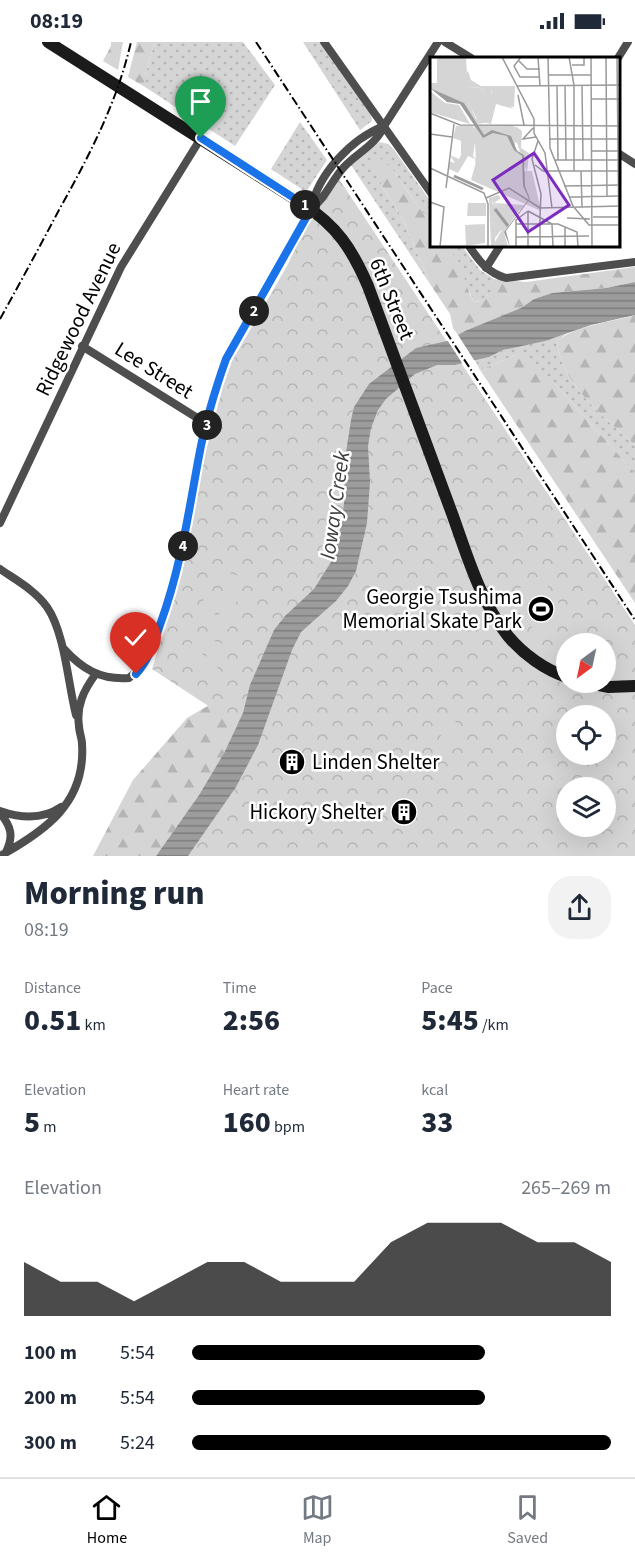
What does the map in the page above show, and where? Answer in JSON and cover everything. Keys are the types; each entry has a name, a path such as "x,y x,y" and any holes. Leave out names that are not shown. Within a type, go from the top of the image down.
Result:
{"main road":[{"name":"6th Street","path":"48,42 311,209 332,226 349,247 368,286 471,565 494,615 519,647 543,666 556,672"},
{"path":"616,687 635,686"}],"street":[{"path":"324,42 430,192"},
{"path":"311,209 321,201 344,167 379,138 384,126 438,42"},
{"path":"445,42 469,57"},
{"path":"619,57 628,42"},
{"path":"63,648 72,658 95,675 106,678 129,678 145,664 176,575 187,530 199,454 226,359 311,209 315,193 335,163 373,130 384,126"},
{"name":"Ridgewood Avenue","path":"0,523 121,267 201,138"},
{"path":"620,154 635,164"},
{"path":"471,248 486,268 495,275 506,278 635,262"},
{"path":"486,268 499,248"},
{"name":"Lee Street","path":"82,346 207,424"},
{"path":"0,569 35,595 48,608 63,648 69,688 82,744 81,766 76,786 60,814 44,829 3,854"},
{"path":"78,724 80,703 85,688 95,675"},
{"path":"0,812 21,817 39,816 55,812 67,804"},
{"path":"0,812 9,823 11,833 10,843 3,854"}],"green space":[{"path":"111,42 123,42 118,70 103,61"},
{"path":"137,42 155,42 145,75 145,87 128,77"},
{"path":"155,42 243,42 275,85 235,146 145,87 145,75"},
{"path":"303,42 320,42 371,114 372,121 360,130"},
{"path":"300,122 327,160 306,192 271,169"},
{"path":"379,142 389,144 430,201 430,223 391,168 382,186 403,219 430,284 351,165"},
{"path":"375,158 380,158 391,168 430,223 430,248 448,248 459,262 474,302 481,301 492,290 494,279 526,282 635,267 635,282 606,288 552,293 534,299 521,308 458,335 453,328 450,314 430,284 403,219 382,186 373,164"},
{"path":"339,179 635,625 635,856 174,856 248,732 152,669 180,577 205,455 223,386 232,361 287,266 306,226"},
{"path":"448,248 464,248 480,270 494,279 492,281 493,290 481,301 474,302"},
{"path":"635,315 635,445 598,412 576,386 560,357 557,341 584,327"},
{"path":"566,334 557,341 560,357 567,372 598,412 635,445 635,473 556,385 519,354 480,370 475,360 489,357 503,350"},
{"path":"523,354 556,385 635,473 635,603 480,370"},
{"path":"217,569 239,576 236,587 214,580"},
{"name":"Georgie Tsushima Memorial Skate Park","path":"540,575 566,615 558,620 562,625 544,636 543,639 538,637 511,594"},
{"path":"206,592 220,596 212,624 198,620"},
{"path":"224,596 237,600 229,629 216,625"},
{"path":"194,635 207,639 199,667 186,663"},
{"path":"211,640 224,644 216,673 203,669"},
{"path":"223,697 243,713 224,753 199,795 156,856 93,856 133,780 187,718"},
{"path":"450,717 469,734 456,749 437,732"}],"shaded area":[{"name":"Ioway Creek","path":"635,282 635,315 591,325 545,341 503,350 489,357 455,365 437,365 415,374 386,399 378,410 371,428 368,446 370,482 367,523 356,571 336,601 301,632 292,650 258,745 236,787 188,856 156,856 199,795 224,753 243,713 250,685 274,630 285,616 314,589 331,562 341,526 345,459 351,420 354,407 369,384 416,348 447,341 465,331 521,308 534,299 552,293 606,288"}],"pier":[{"path":"456,333 476,363 464,366 446,338"}],"railway":[{"path":"0,319 91,149 110,108 131,42"},
{"path":"256,42 635,620"}],"place":[{"name":"Georgie Tsushima Memorial Skate Park","path":"541,609"},
{"name":"Linden Shelter","path":"292,762"},
{"name":"Hickory Shelter","path":"404,812"}],"route":[{"path":"136,674 145,664 152,648 176,575 187,530 199,454 226,359 311,209 201,138"}]}
